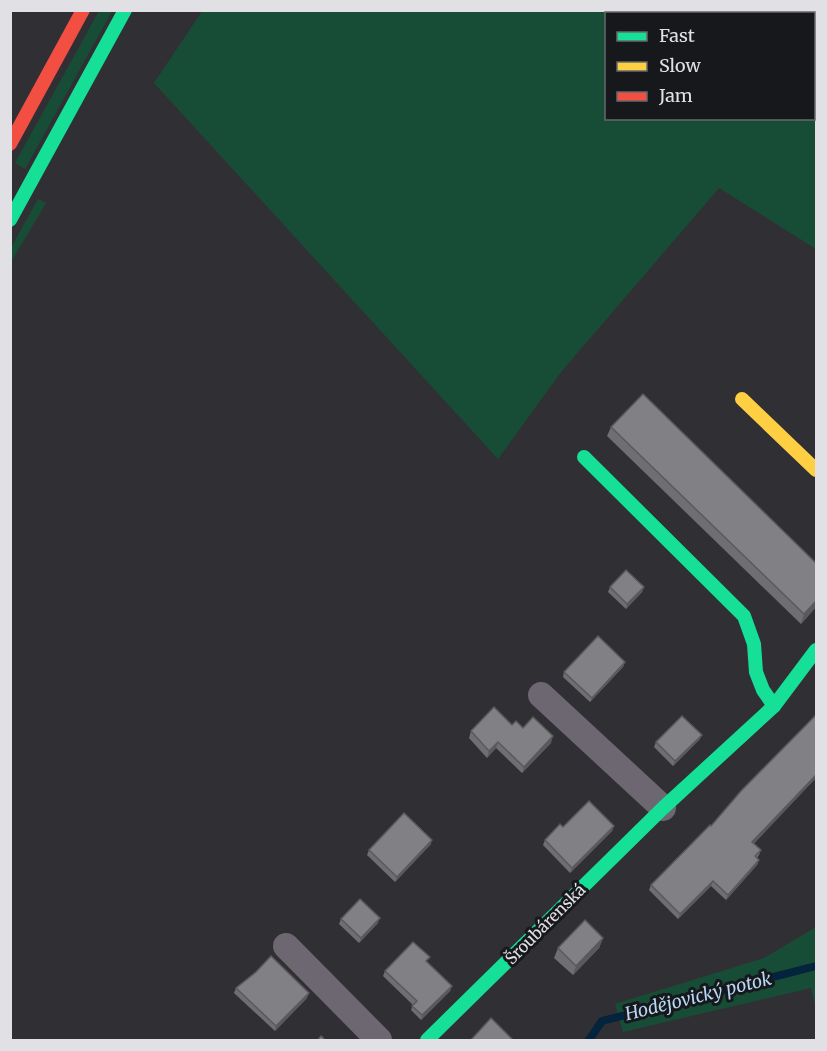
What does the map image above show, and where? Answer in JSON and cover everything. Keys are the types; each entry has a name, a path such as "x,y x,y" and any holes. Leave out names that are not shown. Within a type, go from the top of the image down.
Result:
{"street":[{"path":"10,144 83,10"},
{"path":"10,220 125,10"},
{"path":"742,399 816,470"},
{"path":"584,457 744,616 754,644 756,672 763,690 774,706"},
{"name":"Šroubárenská","path":"427,1041 663,808 774,706 803,664 816,650"},
{"path":"541,695 663,808"},
{"path":"286,946 379,1041"}],"green space":[{"path":"203,10 816,11 816,249 719,188 561,372 498,459 154,83"},
{"path":"99,11 112,11 25,169 15,163"},
{"path":"38,199 46,203 11,262 11,248"},
{"path":"816,927 816,1008 811,988 623,1032 615,1004 764,958"}],"building":[{"path":"643,394 816,563 816,601 804,614 611,427"},
{"path":"626,570 644,587 627,604 610,587"},
{"path":"598,636 625,662 592,698 564,672"},
{"path":"494,707 512,725 516,721 523,728 533,717 553,736 524,767 498,742 489,751 471,731"},
{"path":"682,716 702,735 675,761 656,742"},
{"path":"815,716 816,775 752,842 761,850 755,856 759,860 728,895 713,881 680,914 651,885 711,826 741,791"},
{"path":"589,801 614,826 572,868 545,840 560,824 563,827"},
{"path":"404,813 432,840 397,877 369,850"},
{"path":"360,899 380,918 361,938 341,919"},
{"path":"585,920 603,938 576,966 558,948"},
{"path":"413,942 430,957 426,961 452,986 422,1015 412,1006 417,1001 385,971"},
{"path":"271,956 309,993 276,1026 236,988"},
{"path":"491,1018 514,1041 470,1041"}],"waterway":[{"name":"Hodějovický potok","path":"589,1040 602,1021 816,966"}],"traffic: fast":[{"path":"10,220 125,10"},
{"path":"584,457 744,616 754,644 756,672 763,690 774,706"},
{"path":"427,1040 663,808 774,706 816,650"}],"traffic: slow":[{"path":"742,399 816,470"}],"traffic: jam":[{"path":"10,144 83,10"}]}
